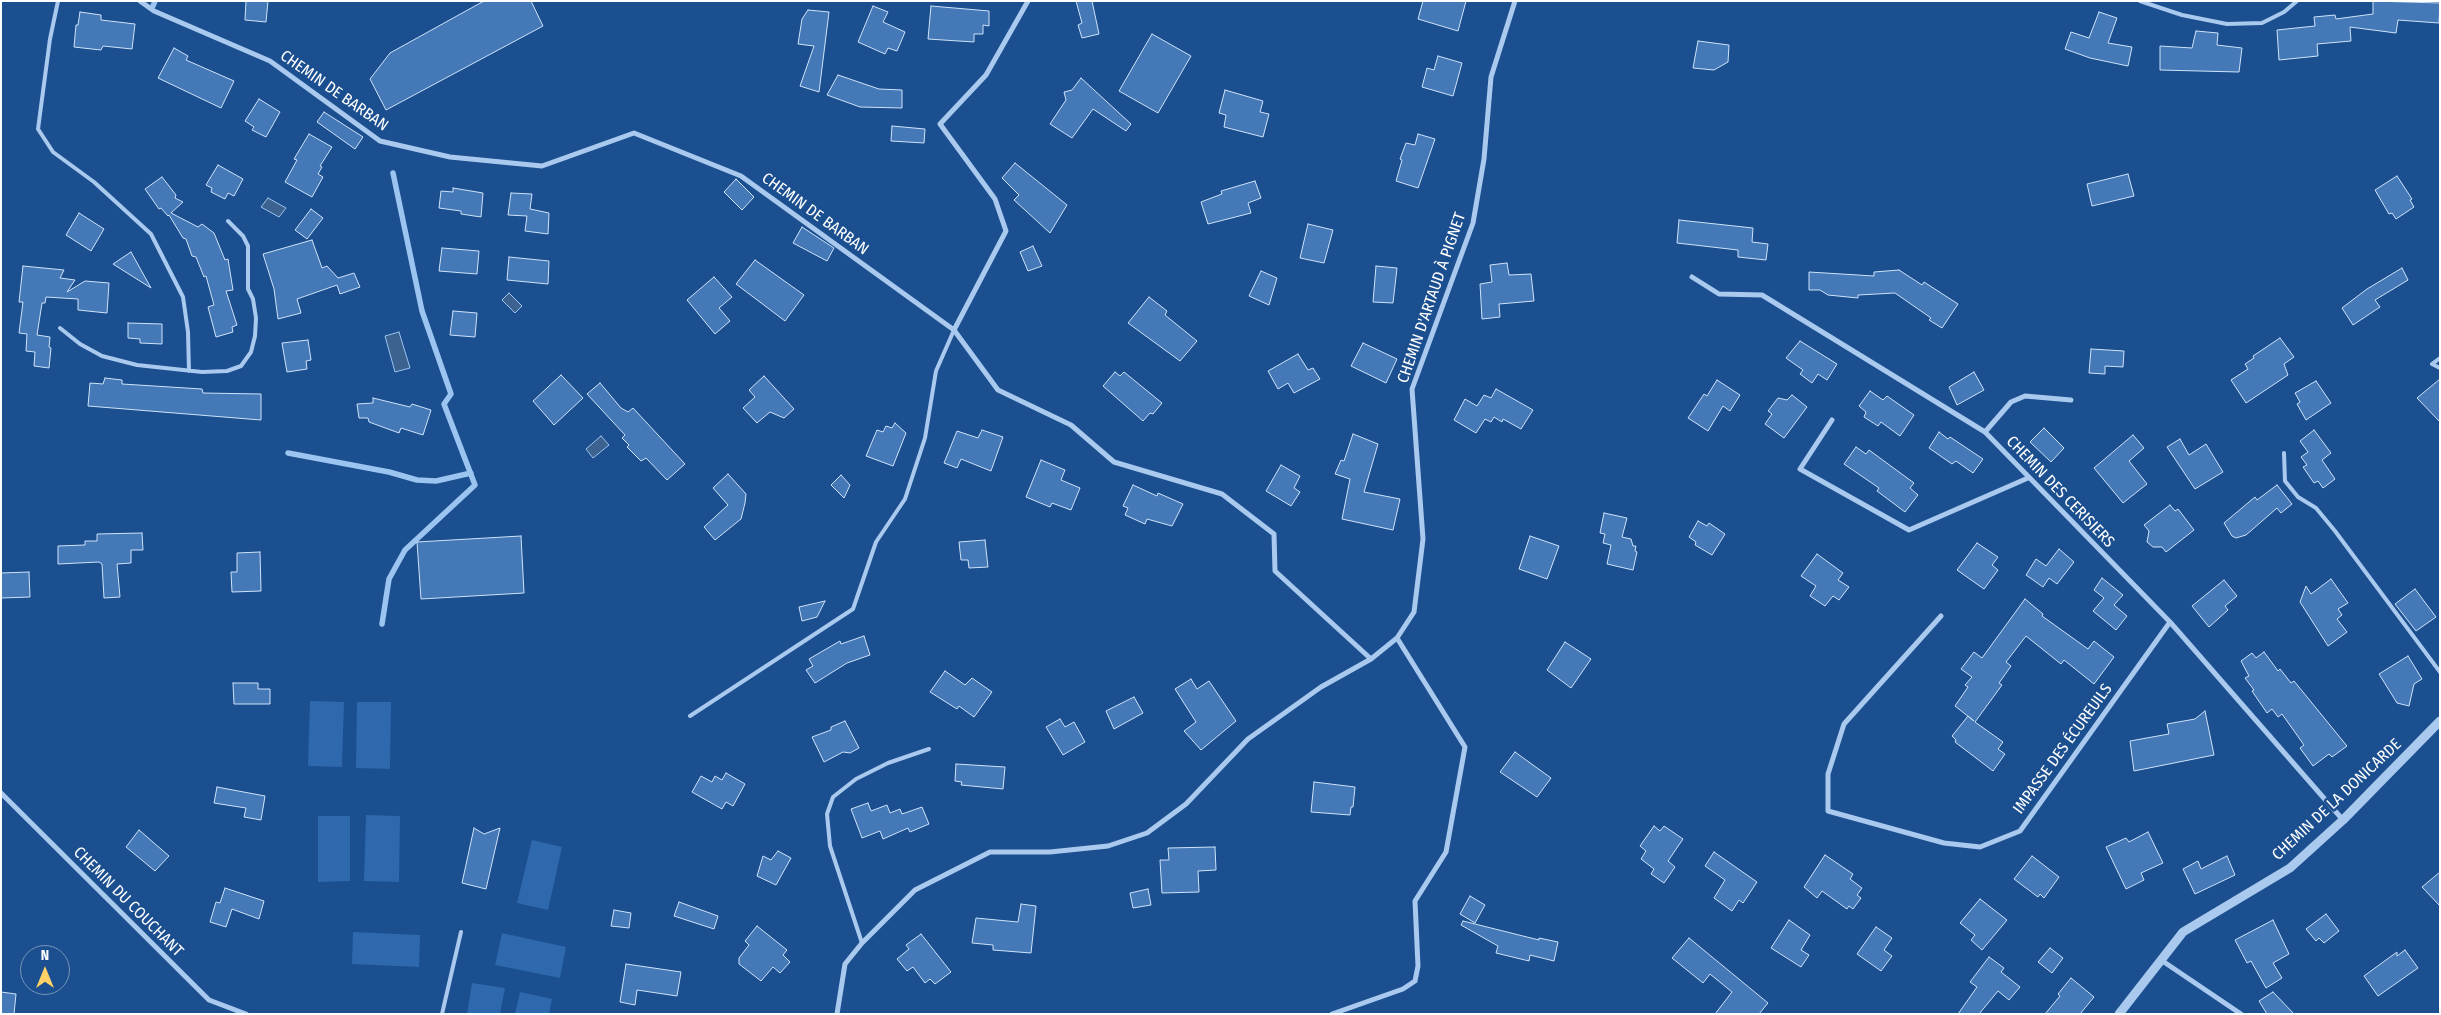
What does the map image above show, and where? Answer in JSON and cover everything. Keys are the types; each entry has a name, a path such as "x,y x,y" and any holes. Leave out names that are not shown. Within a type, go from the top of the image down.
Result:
{"street":[{"name":"CHEMIN DE BARBAN","path":"140,1 154,11 270,61 380,141 450,157 542,166 634,133 741,176 954,330 998,390 1071,425 1114,462 1222,494 1274,534 1275,570 1371,659"},
{"path":"954,330 1006,231 995,199 940,124 986,76 1028,1"},
{"name":"CHEMIN D'ARTAUD À PIGNET","path":"837,1014 845,964 862,943 915,890 990,852 1050,852 1108,846 1148,833 1186,804 1248,739 1321,687 1371,659 1396,638 1414,612 1423,539 1412,389 1473,223 1484,159 1491,77 1515,1"},
{"name":"CHEMIN DES CERISIERS","path":"1692,277 1719,294 1762,295 1985,432 2170,622 2343,820"},
{"path":"1985,432 2011,402 2025,396 2071,400"},
{"path":"1832,420 1800,469 1909,530 2028,478"},
{"name":"IMPASSE DES ÉCUREUILS","path":"1942,616 1844,724 1828,774 1828,811 1944,843 1980,847 2020,831 2170,622"},
{"path":"1332,1014 1403,989 1415,981 1418,966 1415,901 1446,852 1465,747 1396,638"},
{"name":"CHEMIN DE LA DONICARDE","path":"2119,1014 2160,959 2183,932 2290,868 2343,820 2440,721"},
{"name":"CHEMIN DU COUCHANT","path":"1,793 209,1000 246,1014"},
{"path":"2160,959 2241,1014"}],"lane":[{"path":"58,1 50,39 38,129 53,152 94,182 151,234 183,298 188,332 189,371"},
{"path":"2140,1 2182,16 2227,24 2262,22 2284,12 2297,1"},
{"path":"60,328 80,344 102,356 137,364 189,371 227,371 241,366 251,352 255,336 253,299 248,289 248,246 243,236 228,221"},
{"path":"690,716 853,609 876,542 905,499 925,438 936,371 954,330"},
{"path":"2440,358 2432,364 2440,368"},
{"path":"2284,453 2286,481 2298,497 2316,508 2335,531 2440,672"},
{"path":"862,943 830,846 827,814 833,796 856,779 880,767 929,749"},
{"path":"442,1014 461,932"}],"shaded area":[{"path":"268,198 286,208 279,217 261,207"},
{"path":"509,293 522,306 515,313 502,300"},
{"path":"399,332 410,368 395,372 385,336"},
{"path":"601,436 609,445 593,458 586,449"},
{"path":"310,701 344,702 342,767 308,766"},
{"path":"357,702 391,702 390,769 356,768"},
{"path":"366,815 400,816 399,882 364,881"},
{"path":"318,816 350,816 350,881 318,882"},
{"path":"532,840 562,847 548,910 517,903"},
{"path":"353,932 420,935 419,967 352,964"},
{"path":"502,933 566,947 560,978 495,965"},
{"path":"472,983 505,988 500,1014 467,1014"},
{"path":"520,992 552,999 549,1014 515,1014"}],"building":[{"path":"246,1 268,1 266,22 245,20"},
{"path":"484,1 531,1 543,26 386,110 370,79 390,53"},
{"path":"1076,1 1092,1 1099,34 1082,38 1078,25 1082,23"},
{"path":"1423,1 1466,1 1458,31 1418,19"},
{"path":"2373,1 2440,3 2439,23 2398,20 2396,33 2350,27 2351,41 2317,44 2318,56 2279,60 2277,30 2315,26 2314,17 2335,15 2336,19 2373,14"},
{"path":"873,6 888,12 883,22 905,32 897,51 888,48 885,54 858,42"},
{"path":"931,6 989,11 989,26 983,25 983,34 974,34 974,42 928,39"},
{"path":"808,10 829,12 819,92 800,86 814,46 798,44 802,19"},
{"path":"80,12 101,15 101,20 135,24 132,49 103,46 101,50 74,47 76,25 78,25"},
{"path":"2099,12 2117,18 2108,43 2132,47 2128,66 2090,58 2065,49 2071,32 2089,38"},
{"path":"2196,31 2218,33 2217,45 2242,48 2239,72 2160,70 2160,46 2192,48"},
{"path":"1152,34 1191,56 1158,113 1119,91"},
{"path":"1698,41 1729,45 1728,62 1714,70 1693,68"},
{"path":"174,48 188,56 186,60 234,81 221,108 158,78"},
{"path":"1438,56 1462,63 1453,96 1422,87 1427,68 1434,70"},
{"path":"838,75 879,89 902,90 902,108 860,107 827,95"},
{"path":"1081,78 1131,124 1126,131 1093,109 1072,138 1050,124 1066,100 1064,92 1072,90"},
{"path":"1225,90 1263,101 1260,112 1269,114 1263,137 1224,127 1226,115 1219,113"},
{"path":"259,99 280,112 266,137 252,130 254,127 245,121"},
{"path":"324,112 363,137 355,149 317,122"},
{"path":"892,126 925,129 924,143 891,141"},
{"path":"309,134 332,147 320,166 322,167 318,174 323,177 312,197 285,182 297,160 294,159"},
{"path":"1418,134 1435,139 1418,188 1396,181 1402,160 1400,159 1406,143 1415,145"},
{"path":"1015,163 1067,205 1050,233 1014,200 1019,195 1002,178"},
{"path":"218,165 243,179 234,196 228,193 225,199 211,192 212,188 206,185"},
{"path":"2128,174 2134,196 2092,206 2087,184"},
{"path":"2397,176 2412,199 2410,200 2414,207 2396,219 2392,213 2389,214 2375,190"},
{"path":"162,177 176,195 175,198 183,202 171,213 198,227 202,224 214,233 225,260 228,259 233,290 226,291 237,325 232,327 233,332 216,337 208,307 214,305 206,276 204,277 196,257 192,256 186,239 183,238 169,215 161,208 159,209 145,189"},
{"path":"736,179 754,197 742,210 724,192"},
{"path":"1255,181 1261,198 1248,203 1251,213 1208,224 1201,202 1222,194 1221,191"},
{"path":"453,188 483,193 481,217 461,214 461,211 439,208 441,191 453,192"},
{"path":"511,193 532,194 530,209 549,213 548,234 525,231 527,216 508,215"},
{"path":"311,209 323,218 307,239 295,230"},
{"path":"79,213 104,229 91,251 66,235"},
{"path":"1679,220 1753,228 1752,242 1768,244 1766,260 1738,257 1738,250 1677,243"},
{"path":"1308,224 1333,230 1324,263 1300,258"},
{"path":"802,227 834,248 827,261 793,243"},
{"path":"312,240 322,268 327,266 338,278 354,273 360,287 340,294 337,285 297,299 301,313 278,319 274,289 263,254"},
{"path":"1033,246 1042,266 1028,271 1020,252"},
{"path":"442,248 479,251 477,274 439,271"},
{"path":"131,252 151,288 113,264"},
{"path":"509,257 549,261 548,284 507,280"},
{"path":"755,260 804,295 785,321 736,284"},
{"path":"1507,263 1509,275 1531,274 1534,301 1499,304 1500,317 1482,319 1480,284 1492,282 1490,265"},
{"path":"23,266 64,270 60,278 75,280 67,292 85,281 109,283 107,313 78,310 78,299 46,297 45,303 42,303 37,335 50,337 49,368 34,366 35,352 26,351 27,334 19,333 23,302 19,302"},
{"path":"1376,266 1397,268 1393,303 1373,302"},
{"path":"2402,268 2408,280 2375,300 2380,307 2353,325 2342,308 2367,289"},
{"path":"1899,270 1922,285 1924,282 1958,304 1942,328 1895,293 1858,295 1858,298 1828,295 1820,290 1809,290 1809,272 1874,276 1874,272"},
{"path":"1261,271 1277,278 1269,305 1249,296"},
{"path":"714,277 732,297 719,308 730,321 715,334 687,300"},
{"path":"1149,297 1167,311 1165,315 1197,341 1180,361 1128,323"},
{"path":"453,311 477,313 475,337 450,335"},
{"path":"128,323 162,324 162,344 140,343 140,339 128,338"},
{"path":"2280,338 2294,357 2284,364 2288,375 2246,403 2231,380 2248,369 2245,364 2254,358 2253,356"},
{"path":"308,340 311,360 306,361 307,369 287,372 282,343"},
{"path":"1800,341 1837,364 1827,380 1818,374 1812,383 1800,374 1803,370 1786,358"},
{"path":"1363,343 1397,359 1386,383 1351,366"},
{"path":"2091,349 2124,351 2123,367 2105,366 2105,374 2089,373"},
{"path":"1298,354 1308,370 1313,368 1320,379 1294,393 1288,383 1278,389 1268,371"},
{"path":"1115,372 1120,376 1124,372 1162,403 1153,414 1150,413 1143,421 1103,386"},
{"path":"1974,372 1984,390 1957,405 1949,387"},
{"path":"561,375 583,398 554,425 533,401"},
{"path":"764,376 794,409 784,418 770,412 757,423 743,408 755,397 749,390"},
{"path":"105,378 122,380 122,384 202,389 203,393 261,394 261,420 88,406 90,383 103,384"},
{"path":"2440,379 2440,422 2417,398"},
{"path":"1717,380 1740,395 1730,411 1723,406 1708,431 1688,418 1704,394 1707,396"},
{"path":"2316,381 2331,403 2306,420 2297,404 2300,402 2295,393"},
{"path":"600,383 621,408 628,412 633,408 685,464 667,480 646,458 641,461 627,447 629,445 622,438 625,435 587,394"},
{"path":"1496,389 1533,410 1521,429 1503,419 1502,422 1494,417 1491,422 1485,419 1476,433 1454,420 1465,399 1477,406 1484,395 1491,398"},
{"path":"1870,391 1883,400 1887,396 1914,415 1900,436 1881,422 1878,426 1864,417 1866,412 1859,406"},
{"path":"1792,395 1807,407 1784,438 1765,424 1772,414 1768,411 1778,398 1787,400"},
{"path":"373,398 410,407 412,404 431,410 423,435 401,428 399,433 369,422 368,418 359,418 357,404 373,403"},
{"path":"895,423 906,433 893,466 866,456 877,430 883,432 886,426 892,428"},
{"path":"2044,428 2064,448 2051,462 2030,442"},
{"path":"982,430 1003,437 991,471 961,459 957,468 944,463 957,431 978,438"},
{"path":"2314,430 2331,453 2322,460 2335,479 2323,488 2318,481 2314,483 2303,467 2307,465 2301,457 2308,452 2300,441"},
{"path":"1939,432 1983,459 1973,473 1956,461 1952,464 1929,448"},
{"path":"1353,434 1378,444 1364,492 1400,499 1393,530 1342,519 1350,479 1335,474 1341,460 1344,461"},
{"path":"2133,435 2144,448 2129,461 2147,484 2123,503 2094,468"},
{"path":"2180,439 2189,455 2206,444 2223,472 2195,489 2167,447"},
{"path":"1856,447 1866,454 1869,450 1914,483 1910,488 1918,495 1905,512 1877,491 1879,488 1844,464"},
{"path":"1041,460 1065,470 1061,480 1080,488 1071,510 1052,503 1050,507 1026,497"},
{"path":"1281,465 1300,476 1294,488 1300,492 1291,506 1266,491"},
{"path":"728,474 746,494 745,503 741,519 715,540 704,527 728,505 713,488"},
{"path":"841,475 850,485 844,498 831,485"},
{"path":"1133,485 1157,496 1158,493 1183,504 1172,526 1147,519 1145,524 1125,515 1128,508 1123,506"},
{"path":"2277,485 2292,504 2281,513 2277,508 2246,535 2236,538 2232,536 2224,523 2255,497 2257,500"},
{"path":"2170,505 2175,511 2178,509 2194,530 2166,552 2162,547 2153,547 2147,542 2149,531 2144,525"},
{"path":"1604,513 1627,518 1622,537 1631,539 1633,546 1636,546 1635,551 1637,552 1633,570 1607,564 1611,545 1603,543 1605,534 1600,533"},
{"path":"1698,521 1707,526 1709,523 1725,534 1712,555 1695,545 1696,542 1689,537"},
{"path":"142,533 143,550 131,550 131,563 117,564 120,597 104,598 102,564 99,562 58,564 58,546 85,545 85,541 97,541 97,534"},
{"path":"521,536 524,593 421,599 417,542"},
{"path":"1530,536 1559,546 1547,579 1519,569"},
{"path":"985,540 988,567 969,568 968,560 961,560 959,542"},
{"path":"1977,543 1998,557 1992,565 1998,570 1984,589 1957,570"},
{"path":"2059,549 2074,562 2057,584 2049,578 2043,587 2026,575 2036,559 2046,566"},
{"path":"260,552 261,591 232,592 231,572 237,572 237,553"},
{"path":"1817,554 1843,573 1838,580 1849,587 1839,600 1833,596 1825,606 1810,596 1816,586 1801,576"},
{"path":"29,572 30,597 1,598 1,573"},
{"path":"2102,578 2123,595 2114,605 2127,616 2116,630 2093,611 2104,598 2094,590"},
{"path":"2331,579 2348,603 2338,609 2342,615 2337,619 2347,632 2328,646 2300,602 2306,586 2311,594"},
{"path":"2224,580 2237,596 2225,606 2228,610 2209,627 2192,606"},
{"path":"2415,589 2436,617 2416,631 2395,604"},
{"path":"2025,599 2043,614 2042,616 2088,649 2094,641 2114,657 2094,684 2064,660 2061,664 2026,636 2006,662 2011,666 1999,683 2002,685 1975,722 2003,742 1998,749 2005,754 1993,771 1955,742 1956,740 1952,736 1968,716 1955,706 1968,687 1965,685 1972,677 1961,669 1974,652 1982,658"},
{"path":"825,601 817,617 802,621 799,607"},
{"path":"864,636 870,655 847,663 815,683 806,670 813,666 809,659 840,641 841,644"},
{"path":"1565,642 1591,659 1571,688 1547,670"},
{"path":"2264,652 2278,671 2280,669 2291,683 2294,681 2347,746 2332,757 2329,754 2313,766 2300,748 2304,745 2282,714 2278,717 2272,709 2267,713 2245,678 2249,676 2241,661 2252,653 2256,658"},
{"path":"2408,656 2422,679 2414,684 2409,706 2397,703 2379,674"},
{"path":"945,671 965,685 972,678 992,692 974,717 959,706 957,709 930,692"},
{"path":"1191,679 1197,689 1209,681 1236,721 1201,750 1184,731 1196,722 1175,689"},
{"path":"233,683 258,683 258,689 270,689 270,704 234,704"},
{"path":"1134,697 1143,713 1114,729 1106,711"},
{"path":"2205,711 2214,755 2134,771 2130,741 2169,734 2167,724 2195,719"},
{"path":"1060,719 1065,727 1074,722 1085,742 1063,755 1046,727"},
{"path":"845,721 859,748 850,753 843,752 824,762 812,737 831,730 831,727"},
{"path":"1515,752 1551,778 1537,797 1500,772"},
{"path":"956,764 1005,767 1003,789 961,785 962,782 955,781"},
{"path":"726,773 745,784 733,806 726,802 722,809 692,792 701,776 712,782 715,776 722,780"},
{"path":"1314,782 1355,787 1353,807 1351,807 1350,815 1311,812"},
{"path":"217,787 265,796 261,820 244,817 246,808 214,803"},
{"path":"868,803 871,811 887,805 890,813 900,809 902,814 922,807 929,824 910,832 908,828 883,839 880,831 862,838 851,809"},
{"path":"1654,826 1660,831 1664,826 1683,839 1668,861 1675,867 1664,883 1651,874 1654,869 1641,859 1646,851 1640,846"},
{"path":"474,828 484,834 500,828 486,889 462,883"},
{"path":"139,830 169,856 155,871 126,847"},
{"path":"2148,832 2163,863 2141,873 2144,880 2126,889 2106,847 2126,838 2129,842"},
{"path":"1215,847 1216,870 1198,871 1199,892 1162,893 1160,860 1169,860 1168,848"},
{"path":"778,851 791,858 776,885 757,876 763,856 771,860"},
{"path":"1714,852 1757,882 1743,903 1739,900 1732,911 1714,898 1725,880 1705,866"},
{"path":"1825,855 1853,874 1850,879 1862,888 1857,895 1861,898 1853,909 1849,906 1847,909 1822,891 1817,898 1804,887"},
{"path":"2032,856 2059,877 2044,898 2040,894 2038,897 2014,879"},
{"path":"2227,856 2235,875 2195,894 2183,869 2198,861 2201,869"},
{"path":"2440,872 2440,906 2422,887"},
{"path":"225,888 264,901 259,919 232,909 226,927 210,922 216,902 220,903"},
{"path":"1148,889 1151,905 1133,908 1130,893"},
{"path":"1470,896 1485,905 1475,923 1460,914"},
{"path":"1980,899 2007,920 1982,950 1971,940 1975,935 1960,923"},
{"path":"679,902 718,916 714,929 674,916"},
{"path":"1021,904 1036,906 1031,953 993,950 993,945 972,943 976,918 1018,922"},
{"path":"614,910 631,913 629,928 611,926"},
{"path":"2326,914 2339,931 2324,943 2319,938 2316,941 2306,929"},
{"path":"1789,920 1810,935 1801,950 1809,955 1801,967 1771,948"},
{"path":"2273,920 2289,954 2273,963 2282,978 2266,988 2251,961 2247,963 2235,940"},
{"path":"1463,921 1539,940 1539,938 1558,942 1554,961 1530,955 1529,961 1496,953 1498,946 1461,925"},
{"path":"757,926 787,950 783,955 790,962 780,973 773,967 761,981 739,964 739,958 749,945 745,941"},
{"path":"1876,927 1892,938 1884,950 1892,956 1881,971 1857,954"},
{"path":"921,934 951,972 935,984 930,979 925,983 913,967 907,971 897,959 909,949 906,945"},
{"path":"1689,938 1768,1003 1759,1014 1715,1014 1732,992 1710,974 1703,983 1672,958"},
{"path":"2050,948 2063,958 2052,973 2038,962"},
{"path":"2405,950 2418,968 2378,996 2364,976 2397,952 2397,956"},
{"path":"1989,957 2004,968 2001,972 2020,987 2009,1000 1998,991 1979,1014 1958,1014 1977,987 1970,982"},
{"path":"626,964 681,972 677,996 637,990 635,1005 620,1002"},
{"path":"2071,978 2094,997 2080,1014 2045,1014 2060,996 2058,994"},
{"path":"1,992 16,994 14,1014 1,1014"},
{"path":"2273,992 2294,1014 2267,1014 2259,1001"}],"waterway":[{"path":"153,6 155,1"},
{"path":"382,624 389,579 405,550 475,485 444,404 451,394 422,311 393,173"},
{"path":"288,453 389,472 417,480 436,481 471,473"}]}
